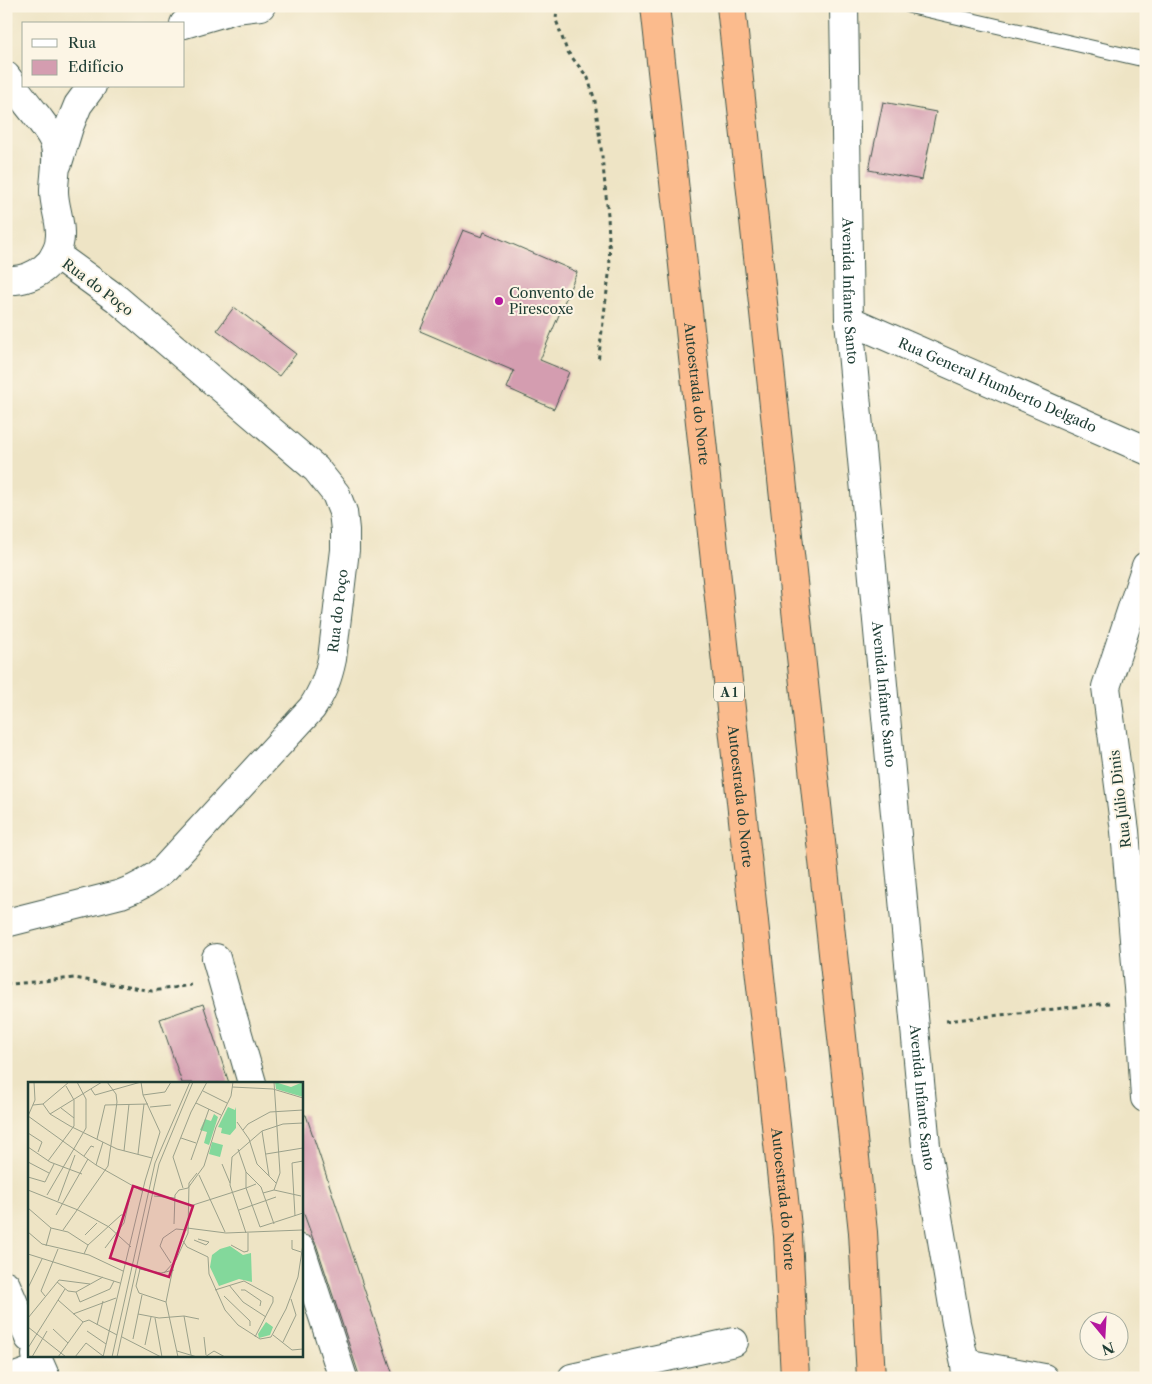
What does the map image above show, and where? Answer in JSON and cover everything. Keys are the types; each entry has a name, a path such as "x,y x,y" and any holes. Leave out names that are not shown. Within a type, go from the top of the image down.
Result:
{"highway":[{"name":"Autoestrada do Norte","path":"655,6 787,1226 795,1378"},
{"path":"731,6 862,1222 871,1378"}],"street":[{"path":"185,24 236,9 261,6"},
{"name":"Avenida Infante Santo","path":"844,6 849,320 926,1146 965,1370"},
{"path":"54,174 78,105 91,88"},
{"path":"6,280 22,279 34,275 50,262 60,241 54,194 55,146 38,117 16,93"},
{"name":"Rua do Poço","path":"6,922 121,894 137,888 154,878 306,715 322,692 328,677 332,659 345,550 343,512 336,494 316,469 117,299 55,254"},
{"name":"Rua General Humberto Delgado","path":"849,320 1146,450"},
{"name":"Rua Júlio Dinis","path":"1146,566 1106,687 1135,830 1139,1000 1146,1098"},
{"path":"219,969 252,1082"},
{"path":"302,1252 341,1377"},
{"path":"6,1285 28,1336"},
{"path":"572,1378 734,1342"},
{"path":"12,1378 41,1367"},
{"path":"965,1370 1044,1378"}],"lane":[{"path":"910,6 1146,60"}],"path":[{"path":"557,6 556,20 567,51 588,78 595,101 602,156 608,215 610,267 598,362"},
{"path":"6,984 74,978 152,991 219,969"},
{"path":"914,1024 1139,1000"}],"building":[{"path":"883,102 936,112 922,180 869,170"},
{"name":"Convento de Pirescoxe","path":"463,230 482,237 484,232 577,272 540,360 569,372 554,409 507,388 514,371 420,331"},
{"path":"234,307 296,354 279,376 217,330"},
{"path":"203,1004 229,1082 182,1082 160,1019"},
{"path":"302,1115 306,1115 394,1378 360,1378 302,1209"}],"place":[{"name":"Convento de Pirescoxe","path":"499,301"}]}
